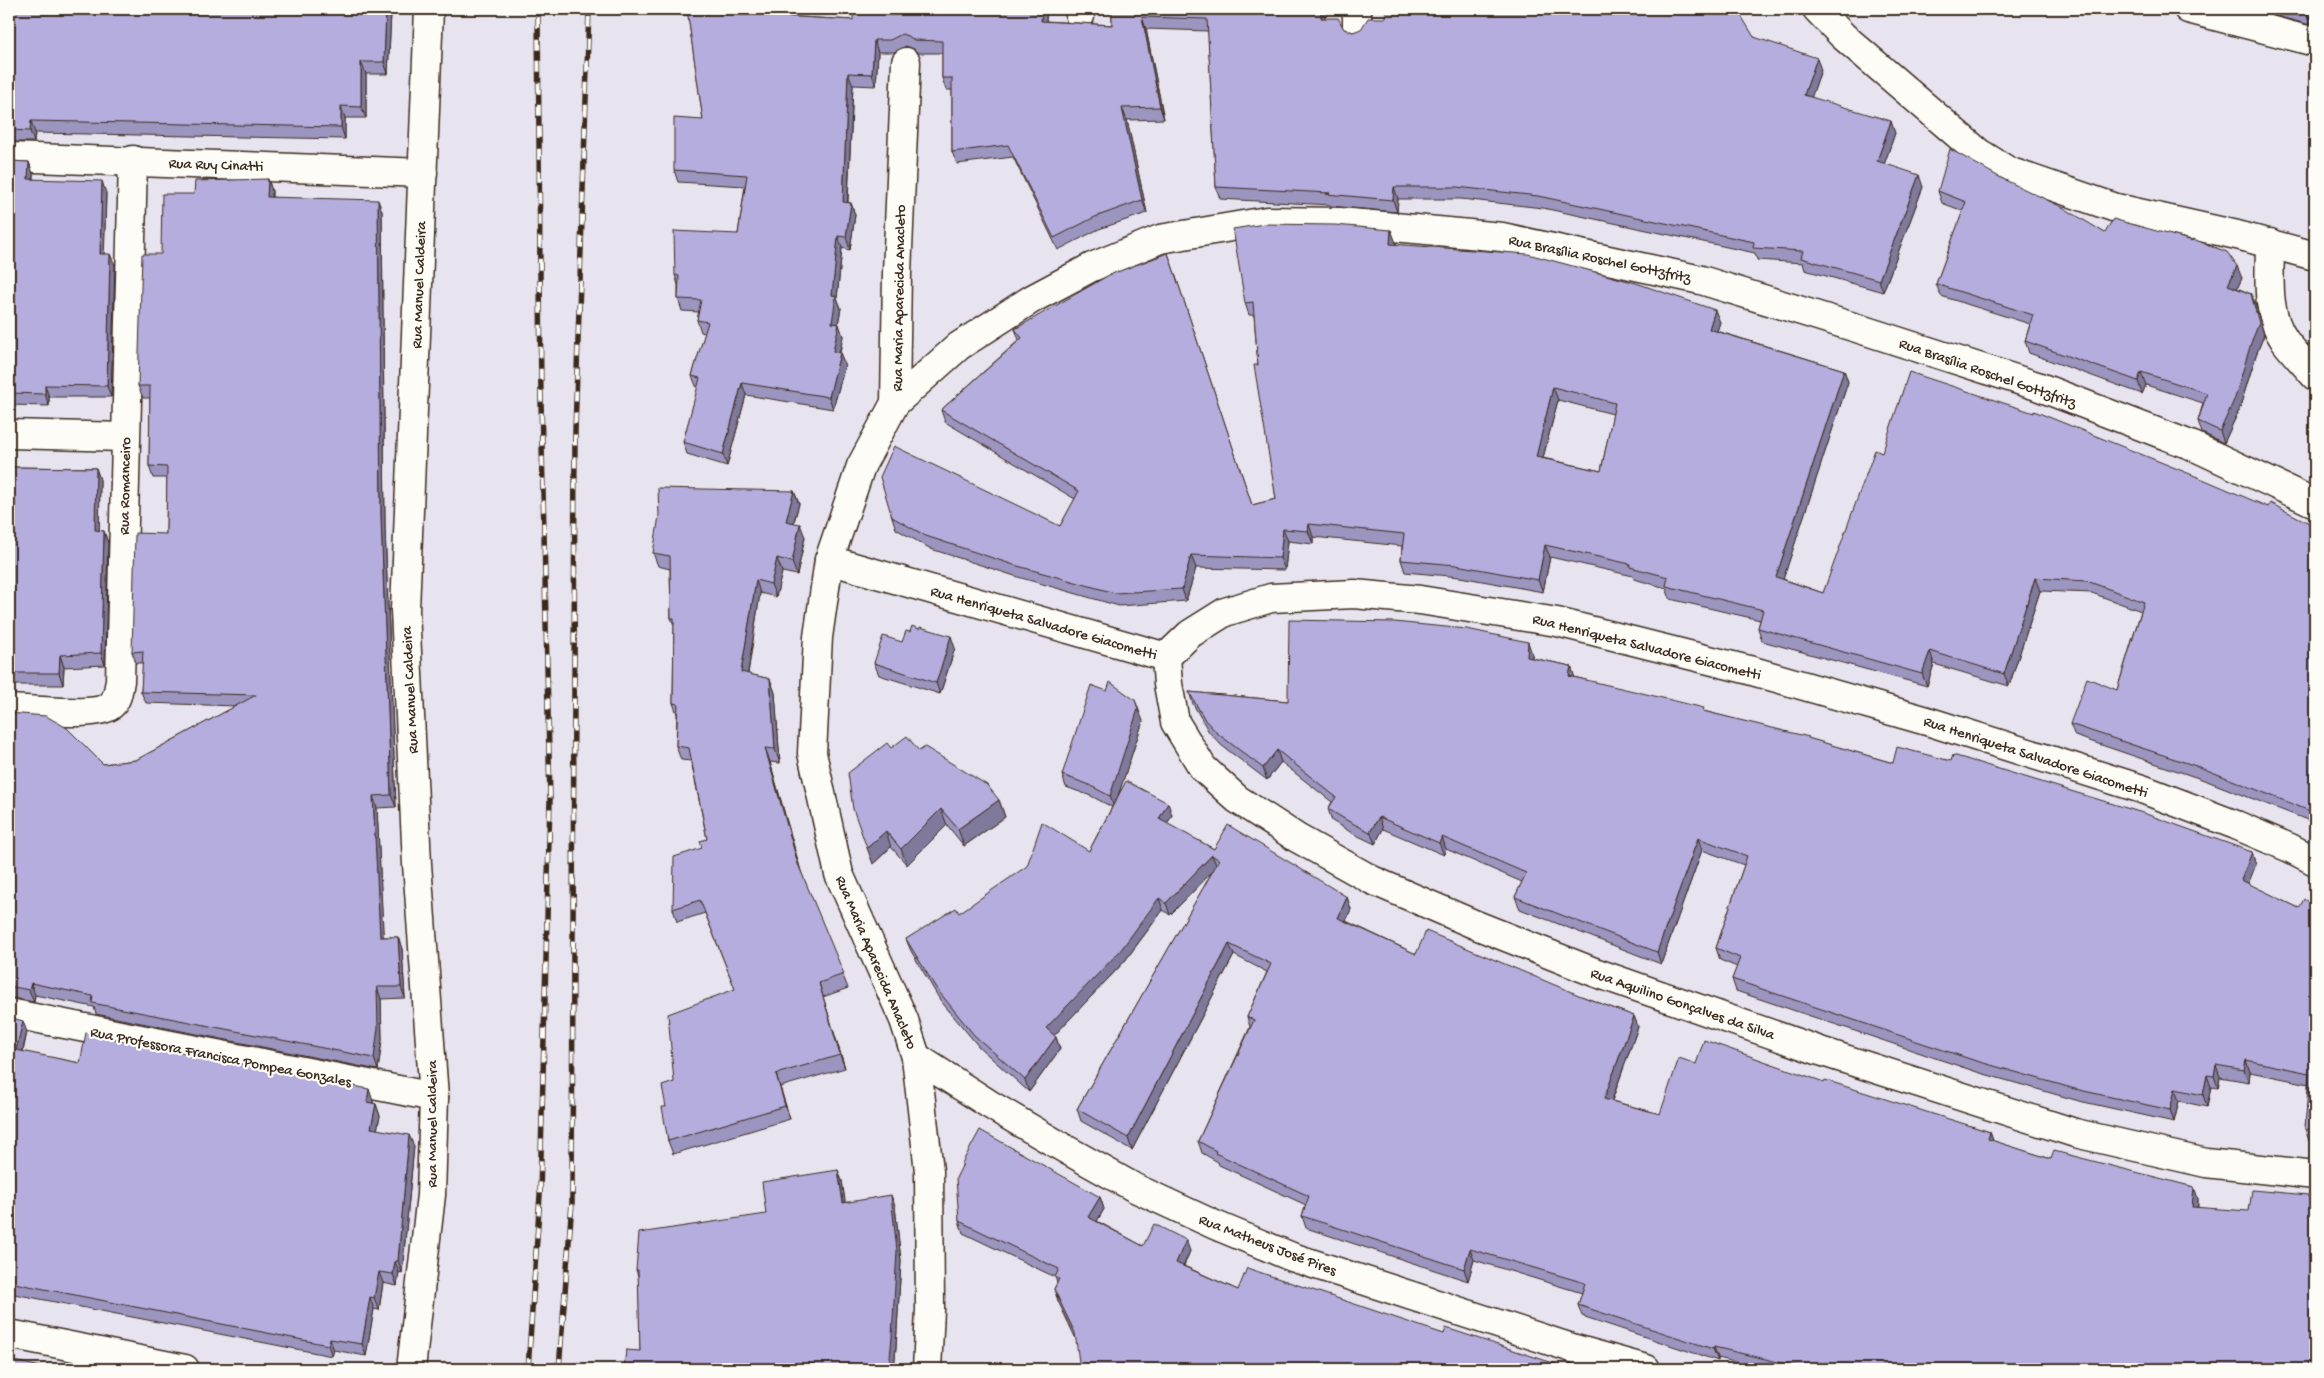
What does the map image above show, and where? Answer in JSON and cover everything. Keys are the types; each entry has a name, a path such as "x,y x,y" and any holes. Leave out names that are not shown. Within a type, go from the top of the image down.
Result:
{"street":[{"name":"Rua Manuel Caldeira","path":"411,1369 431,1195 434,1097 417,864 405,610 429,9"},
{"path":"1817,9 1843,36 1979,153 2008,171 2116,208 2270,243 2315,256"},
{"path":"2188,9 2315,42"},
{"name":"Rua Maria Aparecida Anacleto","path":"906,62 897,273 895,402 861,466 829,560 818,637 812,753 839,874 904,1020 916,1057 928,1171 930,1310 927,1369"},
{"name":"Rua Ruy Cinatti","path":"9,157 132,160 422,173"},
{"name":"Rua Romanceiro","path":"9,710 96,712 110,706 117,697 120,681 132,160"},
{"name":"Rua Brasília Roschel Gottzfritz","path":"895,402 958,346 1032,299 1092,267 1160,239 1267,221 1340,222 1502,237 1700,280 2037,386 2193,446 2315,504"},
{"path":"2270,243 2270,291 2273,315 2284,340 2315,376"},
{"path":"9,434 125,437"},
{"name":"Rua Henriqueta Salvadore Giacometti","path":"829,560 1166,657 1190,634 1225,612 1271,598 1354,594 1420,600 1557,622 1768,676 1927,721 2132,786 2236,825 2315,861"},
{"name":"Rua Aquilino Gonçalves da Silva","path":"1166,657 1168,684 1175,722 1203,768 1237,799 1297,838 1372,880 1476,925 1594,972 1820,1051 2076,1133 2206,1163 2315,1174"},
{"name":"Rua Professora Francisca Pompea Gonzales","path":"9,1013 434,1097"},
{"name":"Rua Matheus José Pires","path":"916,1057 989,1104 1067,1150 1135,1188 1215,1225 1292,1257 1575,1349 1646,1369"},
{"path":"9,1334 185,1369"}],"building":[{"path":"9,9 386,9 384,62 361,62 361,107 341,106 341,127 31,121 30,131 9,130"},
{"path":"687,9 779,9 779,16 853,20 853,9 1042,9 1041,21 1112,25 1112,9 1321,9 1321,18 1338,18 1344,29 1353,32 1361,29 1368,18 1386,18 1386,9 1737,9 1754,37 1817,58 1804,95 1891,121 1877,161 1919,175 1879,280 1801,258 1803,251 1753,248 1754,242 1538,196 1457,187 1394,187 1393,200 1326,194 1330,193 1216,187 1207,19 1142,17 1160,107 1122,108 1142,200 1095,217 1054,238 1008,145 952,152 952,78 942,78 942,41 914,40 902,34 890,40 874,40 872,74 848,73 843,202 851,203 846,237 838,236 832,295 836,296 832,323 839,324 833,351 840,353 829,397 742,383 723,454 683,442 700,378 692,376 708,322 697,320 701,300 678,299 679,276 675,275 674,231 738,234 747,175 674,170 674,118 703,120"},
{"path":"2289,9 2315,9 2315,13 2306,11 2306,13"},
{"path":"1950,149 2001,178 2064,208 2105,233 2113,219 2193,241 2193,239 2227,252 2237,266 2228,285 2251,294 2259,323 2251,343 2235,398 2220,431 2198,421 2207,393 2141,372 2138,381 2025,341 2033,315 1936,284 1966,202 1938,191"},
{"path":"9,161 29,162 28,179 102,181 100,254 110,254 107,386 45,385 45,394 9,393"},
{"path":"268,179 267,197 378,200 381,517 391,795 373,796 380,937 398,937 401,987 377,987 378,1028 374,1058 92,1003 93,996 31,983 29,990 9,986 9,713 46,716 67,728 103,764 136,760 256,695 141,692 143,651 132,652 135,533 166,534 167,467 149,466 150,386 138,386 142,254 161,254 162,194 194,194 195,181"},
{"path":"1264,224 1335,225 1391,230 1390,244 1528,254 1636,283 1715,310 1709,329 1844,370 1776,577 1823,593 1875,450 1882,453 1909,372 2034,413 2034,411 2268,507 2270,503 2315,526 2315,813 2202,768 2070,724 2087,678 2117,690 2144,602 2087,581 2035,578 2004,674 1930,651 1922,674 1758,628 1763,610 1666,586 1668,577 1630,567 1630,564 1545,545 1538,580 1456,565 1401,560 1404,534 1309,524 1308,531 1283,529 1280,558 1191,555 1182,589 1115,593 1014,565 926,536 892,517 880,477 894,446 1060,526 1079,491 941,410 1022,338 1015,329 1109,275 1168,253 1252,505 1276,499 1254,365 1258,365 1253,302 1245,303 1233,229","holes":["1553,387 1615,403 1601,471 1536,457"]},
{"path":"9,467 96,468 95,530 104,531 101,653 60,655 59,673 9,673"},
{"path":"658,488 794,491 786,521 800,524 792,562 777,558 771,584 756,580 741,672 770,679 775,749 765,748 798,864 844,974 819,983 840,1055 776,1074 785,1106 668,1141 662,1107 666,1107 662,1086 674,1082 668,1014 735,989 700,900 673,909 674,857 702,848 700,841 707,839 689,748 676,746 678,704 673,703 674,618 671,618 670,556 653,553 659,516"},
{"path":"1289,620 1394,622 1467,629 1528,642 1527,657 1571,666 1569,676 1704,708 1703,711 1809,737 1893,763 1897,747 1951,761 1953,755 2146,814 2252,852 2241,880 2299,908 2304,899 2315,905 2315,1130 2305,1129 2309,1073 2246,1060 2244,1070 2216,1065 2214,1076 2207,1075 2203,1095 2175,1089 2170,1110 2075,1089 1973,1060 1732,979 1740,958 1716,948 1747,856 1698,838 1657,952 1515,897 1526,873 1442,837 1439,843 1379,817 1370,832 1328,809 1336,797 1277,750 1263,768 1217,733 1205,720 1189,692 1288,701"},
{"path":"912,626 951,636 936,683 874,663 883,636 902,642 906,631 910,632"},
{"path":"1110,682 1135,700 1138,709 1110,796 1087,784 1062,775 1091,685 1107,691"},
{"path":"907,736 919,751 925,747 987,785 999,800 958,829 941,809 901,849 886,831 867,848 853,809 848,773 887,743 891,748"},
{"path":"1126,781 1168,803 1159,819 1214,849 1228,825 1347,897 1338,918 1416,954 1426,931 1581,996 1634,1016 1604,1099 1660,1114 1679,1058 1696,1064 1704,1040 1824,1082 1825,1080 1990,1132 1988,1139 2051,1159 2054,1151 2194,1187 2192,1207 2249,1211 2252,1190 2308,1195 2308,1197 2315,1198 2315,1369 1808,1369 1714,1347 1713,1349 1578,1305 1585,1283 1470,1249 1464,1269 1302,1216 1309,1196 1215,1153 1216,1151 1198,1141 1254,1020 1247,1017 1271,964 1229,944 1128,1138 1077,1109 1219,860 1212,855 1166,903 1159,898 1120,951 1046,1028 1056,1037 1025,1080 974,1035 936,988 906,939 956,908 959,913 1027,866 1042,822 1089,851"},
{"path":"9,1017 23,1021 16,1050 80,1063 86,1033 369,1089 367,1102 376,1104 371,1128 409,1135 398,1261 395,1261 393,1274 379,1272 374,1298 370,1297 362,1344 330,1339 328,1345 9,1282"},
{"path":"980,1130 1100,1197 1088,1217 1143,1246 1154,1224 1186,1240 1176,1263 1238,1290 1247,1268 1444,1334 1446,1328 1556,1364 1556,1369 1080,1369 1075,1333 1054,1289 1059,1279 1055,1277 1059,1269 959,1221 956,1178"},
{"path":"838,1170 843,1203 891,1195 897,1251 889,1369 624,1369 626,1350 640,1351 638,1270 636,1270 639,1233 766,1214 762,1182"},
{"path":"9,1360 51,1369 9,1369"}],"railway":[{"path":"528,1369 540,1195 550,800 541,400 538,9"},
{"path":"559,1369 572,1203 575,431 589,9"}]}
